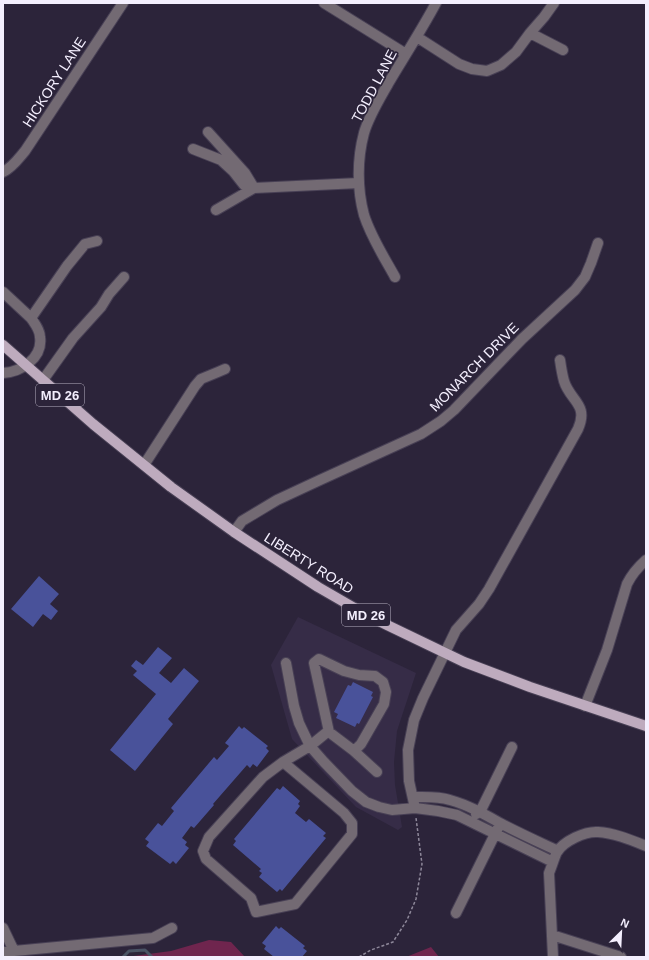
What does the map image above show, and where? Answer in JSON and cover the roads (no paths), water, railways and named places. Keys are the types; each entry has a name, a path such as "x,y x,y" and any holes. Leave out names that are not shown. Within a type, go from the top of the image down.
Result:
{"main road":[{"name":"LIBERTY ROAD","path":"3,345 93,424 192,503 291,570 340,600 445,653 508,680 646,726"}],"street":[{"name":"HICKORY LANE","path":"3,172 25,151 123,3"},
{"path":"324,3 406,54"},
{"name":"TODD LANE","path":"395,277 373,238 364,214 358,183 361,148 364,133 372,114 436,3"},
{"path":"417,37 459,64 472,69 486,70 500,65 516,52 554,3"},
{"path":"530,33 563,50"},
{"path":"208,132 245,173 254,188"},
{"path":"193,149 221,160 233,171 244,185 254,188 358,183"},
{"path":"216,210 254,188"},
{"path":"31,318 67,266 85,244 97,241"},
{"name":"MONARCH DRIVE","path":"234,532 242,521 277,500 421,434 441,421 454,410 522,339 575,290 585,277 592,263 598,243"},
{"path":"43,380 73,338 101,307 109,294 124,277"},
{"path":"3,292 31,318 39,330 41,339 40,347 37,353 26,366 14,371 3,373"},
{"path":"415,808 409,780 408,750 414,720 422,698 456,630 479,604 489,589 581,422 582,415 580,407 564,382 560,360"},
{"path":"144,465 195,386 201,379 225,369"},
{"path":"585,706 607,650 627,584 632,574 646,560"},
{"path":"354,751 361,744 384,704 386,692 383,682 375,676 359,675 344,671 320,659 314,663 329,732 354,751 377,772"},
{"path":"286,663 294,706 299,723 310,746 352,791 366,802 392,810 415,808 457,815 553,862"},
{"path":"283,762 344,814 352,824 352,834 295,904 256,912 252,898 206,859 203,852 209,837 263,777 283,762 310,746 329,732"},
{"path":"468,820 480,812 512,747"},
{"path":"413,797 449,799 480,812 558,851"},
{"path":"456,913 500,823"},
{"path":"554,957 549,872 558,851 571,840 583,834 597,832 611,834 646,846"},
{"path":"3,928 14,951"},
{"path":"3,952 153,938 172,928"},
{"path":"552,935 621,957"}],"waterway":[{"path":"123,957 129,951 145,950 152,957"}]}
